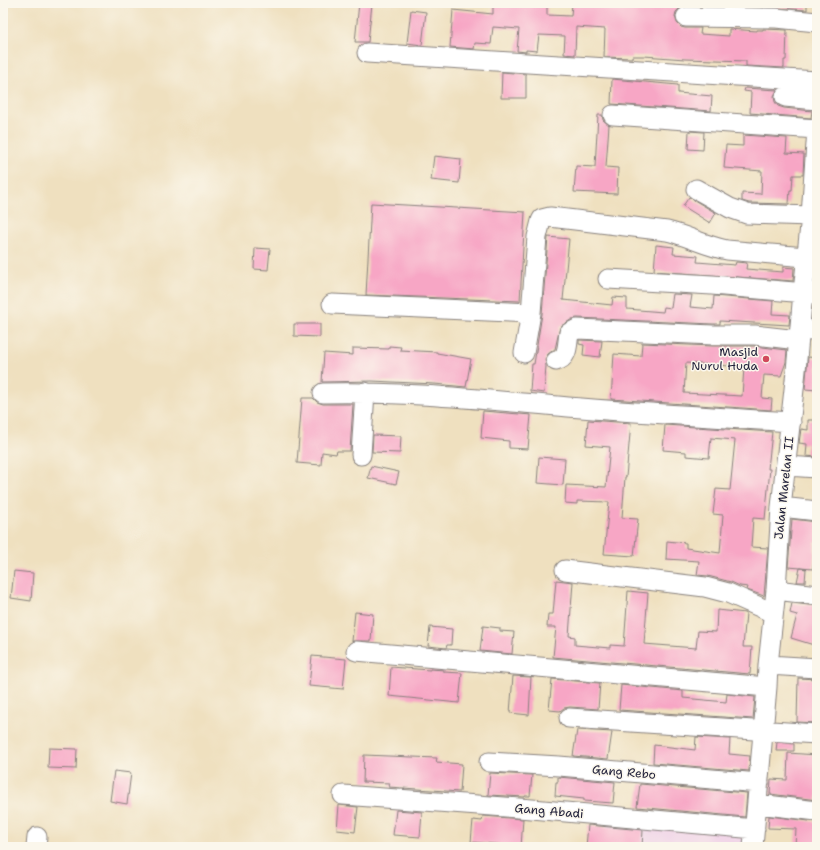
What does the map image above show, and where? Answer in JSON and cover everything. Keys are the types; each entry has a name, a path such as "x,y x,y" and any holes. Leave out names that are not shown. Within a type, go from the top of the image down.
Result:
{"street":[{"path":"686,17 776,18 817,22"},
{"path":"367,53 817,81"},
{"path":"785,97 817,100"},
{"path":"613,115 817,129"},
{"name":"Jalan Marelan II","path":"754,838 758,804 768,665 776,590 781,507 791,422 810,293 817,129"},
{"path":"696,189 738,212 812,224"},
{"path":"524,353 531,313 537,237 540,221 545,218 550,217 667,231 676,233 713,248 812,258"},
{"path":"608,279 712,285 810,293"},
{"path":"332,304 531,313"},
{"path":"556,361 561,360 564,357 569,333 577,329 713,335 805,334"},
{"path":"323,393 365,392 472,398 568,407 791,422"},
{"path":"361,455 365,392"},
{"path":"786,466 817,468"},
{"path":"781,507 817,511"},
{"path":"565,570 705,587 728,593 773,613"},
{"path":"776,590 817,595"},
{"path":"356,651 767,687"},
{"path":"768,665 817,668"},
{"path":"569,718 817,734"},
{"name":"Gang Rebo","path":"489,762 559,766 759,783"},
{"name":"Gang Abadi","path":"343,795 532,809 754,838"},
{"path":"758,804 817,811"}],"shaded area":[{"path":"607,819 746,832 745,847 605,847"}],"building":[{"path":"359,3 372,4 368,42 355,42"},
{"path":"493,3 547,3 547,15 571,16 572,3 703,3 703,6 686,6 680,8 676,12 675,16 677,23 681,27 685,28 701,28 700,34 729,36 729,29 757,31 763,29 787,30 786,60 784,60 784,68 746,66 746,61 644,56 632,56 632,58 604,57 605,29 576,27 575,55 564,54 565,36 539,35 537,51 517,51 519,29 493,27 491,44 475,43 474,49 450,47 453,10 493,14"},
{"path":"760,3 807,3 807,10 760,7"},
{"path":"411,10 426,12 422,45 407,43"},
{"path":"502,72 526,74 526,98 501,98"},
{"path":"612,79 678,85 678,93 712,96 711,111 611,104"},
{"path":"745,88 777,90 774,96 775,102 778,106 812,111 811,118 750,113 751,92 744,91"},
{"path":"598,115 602,115 603,120 609,125 606,167 618,168 617,194 574,192 576,166 595,167"},
{"path":"689,131 704,132 703,150 688,149"},
{"path":"743,135 787,138 786,153 804,154 803,175 793,175 789,204 749,203 742,201 742,193 761,194 762,171 724,168 726,145 743,146"},
{"path":"434,156 461,159 459,183 431,180"},
{"path":"689,197 716,213 710,223 683,206"},
{"path":"371,203 525,212 520,301 366,295"},
{"path":"548,237 569,239 563,300 612,305 613,297 627,298 627,309 663,312 664,307 671,308 673,294 692,295 690,307 713,309 714,296 773,301 772,314 790,315 789,325 720,321 720,324 713,324 572,319 560,327 555,349 548,354 545,359 546,366 544,393 530,391 532,364 534,364 542,314"},
{"path":"656,245 674,247 673,254 698,256 697,262 735,265 736,262 747,263 746,269 783,272 783,267 794,268 793,281 654,271"},
{"path":"255,248 270,249 268,270 254,269"},
{"path":"294,324 320,324 320,337 294,336"},
{"path":"579,340 602,341 600,357 583,355 584,345 579,344"},
{"path":"642,343 754,346 787,350 786,362 781,376 764,375 762,398 772,399 771,410 611,399 614,354 641,356","holes":["686,363 744,367 742,396 684,393"]},
{"path":"389,346 401,347 400,350 437,352 471,359 466,387 372,381 322,382 324,353 353,355 353,348 389,349"},
{"path":"808,357 817,358 817,390 805,389"},
{"path":"302,398 313,398 317,402 323,404 353,404 350,451 337,451 336,454 322,452 321,465 297,463"},
{"path":"483,411 531,415 528,449 509,448 509,441 481,438"},
{"path":"588,420 631,423 622,518 638,519 634,556 604,554 609,502 577,501 577,504 565,503 566,485 606,487 610,447 586,445"},
{"path":"808,420 817,420 817,457 806,456 807,444 799,443 801,429 808,430"},
{"path":"665,425 772,432 765,519 753,518 751,547 768,548 764,596 747,590 748,587 708,576 697,575 699,561 666,559 667,541 686,543 686,548 720,553 723,515 713,514 716,489 730,490 735,440 711,438 709,458 686,456 686,452 663,450"},
{"path":"373,435 401,436 400,453 372,452"},
{"path":"539,457 565,459 563,485 537,483"},
{"path":"371,466 399,472 396,484 368,478"},
{"path":"792,519 817,522 817,542 815,542 813,569 788,567"},
{"path":"800,568 806,569 805,582 797,582"},
{"path":"14,571 33,573 31,601 11,598"},
{"path":"556,580 573,582 569,636 575,637 575,645 610,648 610,645 624,646 628,591 648,593 644,644 696,648 698,631 716,632 717,610 746,613 743,647 752,647 750,674 553,657 556,627 547,627 548,614 553,614"},
{"path":"792,603 817,606 817,646 791,638 797,615 790,613"},
{"path":"355,612 373,614 371,641 352,641"},
{"path":"483,626 500,628 500,631 514,632 512,654 480,651"},
{"path":"430,627 452,629 451,645 447,645 446,648 428,646"},
{"path":"312,656 346,659 343,689 309,686"},
{"path":"391,667 444,670 444,672 462,673 459,703 389,696"},
{"path":"513,676 531,677 529,715 510,713"},
{"path":"798,678 817,679 817,723 797,722"},
{"path":"552,679 600,683 598,709 570,707 564,708 560,711 549,710"},
{"path":"621,685 683,691 683,698 726,702 727,694 755,697 753,719 619,710"},
{"path":"577,730 612,732 608,759 573,756"},
{"path":"696,737 730,739 729,754 750,756 749,771 653,763 654,745 695,750"},
{"path":"777,742 794,744 794,751 776,751"},
{"path":"49,748 77,749 76,769 48,768"},
{"path":"788,753 817,755 817,800 770,794 771,779 787,780"},
{"path":"364,755 437,758 436,762 462,764 460,792 389,787 390,783 363,782"},
{"path":"114,771 131,773 127,804 110,801"},
{"path":"490,773 532,775 530,796 488,795"},
{"path":"558,777 615,782 613,803 584,801 584,799 555,796"},
{"path":"640,784 747,793 745,817 637,807"},
{"path":"339,805 358,807 355,832 337,830"},
{"path":"396,810 422,812 420,837 393,835"},
{"path":"483,816 523,819 521,847 507,847 507,845 471,842 473,820 482,821"},
{"path":"769,816 817,822 817,847 795,846 796,829 768,828"},
{"path":"588,825 643,830 642,847 586,847"}],"place":[{"name":"Masjid Nurul Huda","path":"766,359"}]}
